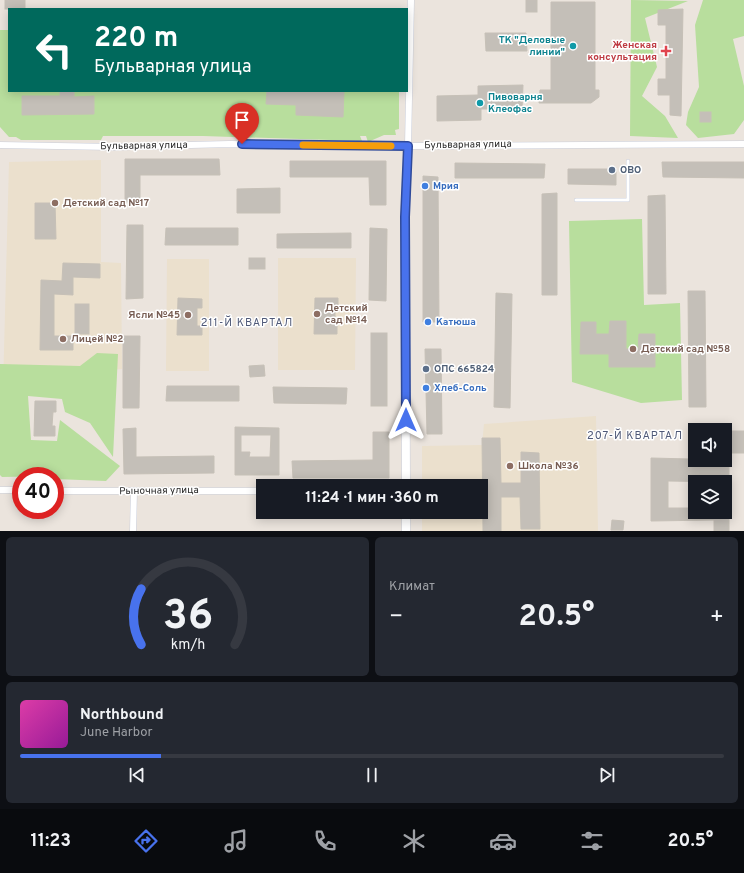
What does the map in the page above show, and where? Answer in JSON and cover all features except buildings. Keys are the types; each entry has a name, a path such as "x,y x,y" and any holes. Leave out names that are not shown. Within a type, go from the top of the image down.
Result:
{"street":[{"path":"406,479 405,217 411,0"},
{"name":"Бульварная улица","path":"0,145 113,147 229,144 408,146 744,144"},
{"path":"0,490 12,490"},
{"name":"Рыночная улица","path":"64,491 256,491"},
{"path":"133,531 134,491"},
{"path":"406,519 406,531"}],"lane":[{"path":"576,200 628,200 628,160"}],"shaded area":[{"path":"101,160 101,262 121,263 122,369 94,371 3,388 9,162"},
{"name":"Детский сад №14","path":"278,258 356,258 355,370 278,370"},
{"name":"Ясли №45","path":"167,259 209,259 209,371 166,371"},
{"name":"Школа №36","path":"596,416 598,531 422,531 422,519 488,519 488,479 422,479 422,446 482,445 484,424"}],"green space":[{"path":"631,0 688,1 645,18 657,67 642,96 665,116 678,138 630,136"},
{"path":"703,0 744,0 744,36 733,39 744,86 744,120 734,134 698,138 686,125 688,112 699,87 695,25"},
{"path":"0,30 8,30 8,92 399,92 399,129 395,130 396,135 384,135 368,142 366,136 360,136 362,141 203,136 103,136 101,140 21,140 16,137 9,137 0,127"},
{"path":"642,219 644,305 680,303 682,400 641,403 572,382 569,221"},
{"path":"97,353 118,354 113,457 90,423 65,412 62,399 28,396 31,440 57,441 60,420 120,466 106,481 64,479 64,467 12,467 12,477 2,477 0,475 0,364 80,366"}],"slow traffic":[{"path":"303,145 391,146"}],"place":[{"name":"ТК \"Деловые линии\"","path":"573,46"},
{"name":"Женская консультация","path":"666,51"},
{"name":"Пивоварня Клеофас","path":"480,103"},
{"name":"ОВО","path":"612,170"},
{"name":"Мрия","path":"425,186"},
{"name":"Детский сад №17","path":"55,203"},
{"name":"Детский сад №14","path":"317,314"},
{"name":"Ясли №45","path":"188,315"},
{"name":"Катюша","path":"428,322"},
{"name":"Лицей №2","path":"63,339"},
{"name":"Детский сад №58","path":"633,349"},
{"name":"ОПС 665824","path":"426,369"},
{"name":"Хлеб-Соль","path":"426,388"},
{"name":"Школа №36","path":"510,466"}],"district":[{"name":"211-Й КВАРТАЛ","path":"247,323"},
{"name":"207-Й КВАРТАЛ","path":"635,436"}],"route":[{"path":"242,144 408,146 405,217 407,322 406,420"}]}
